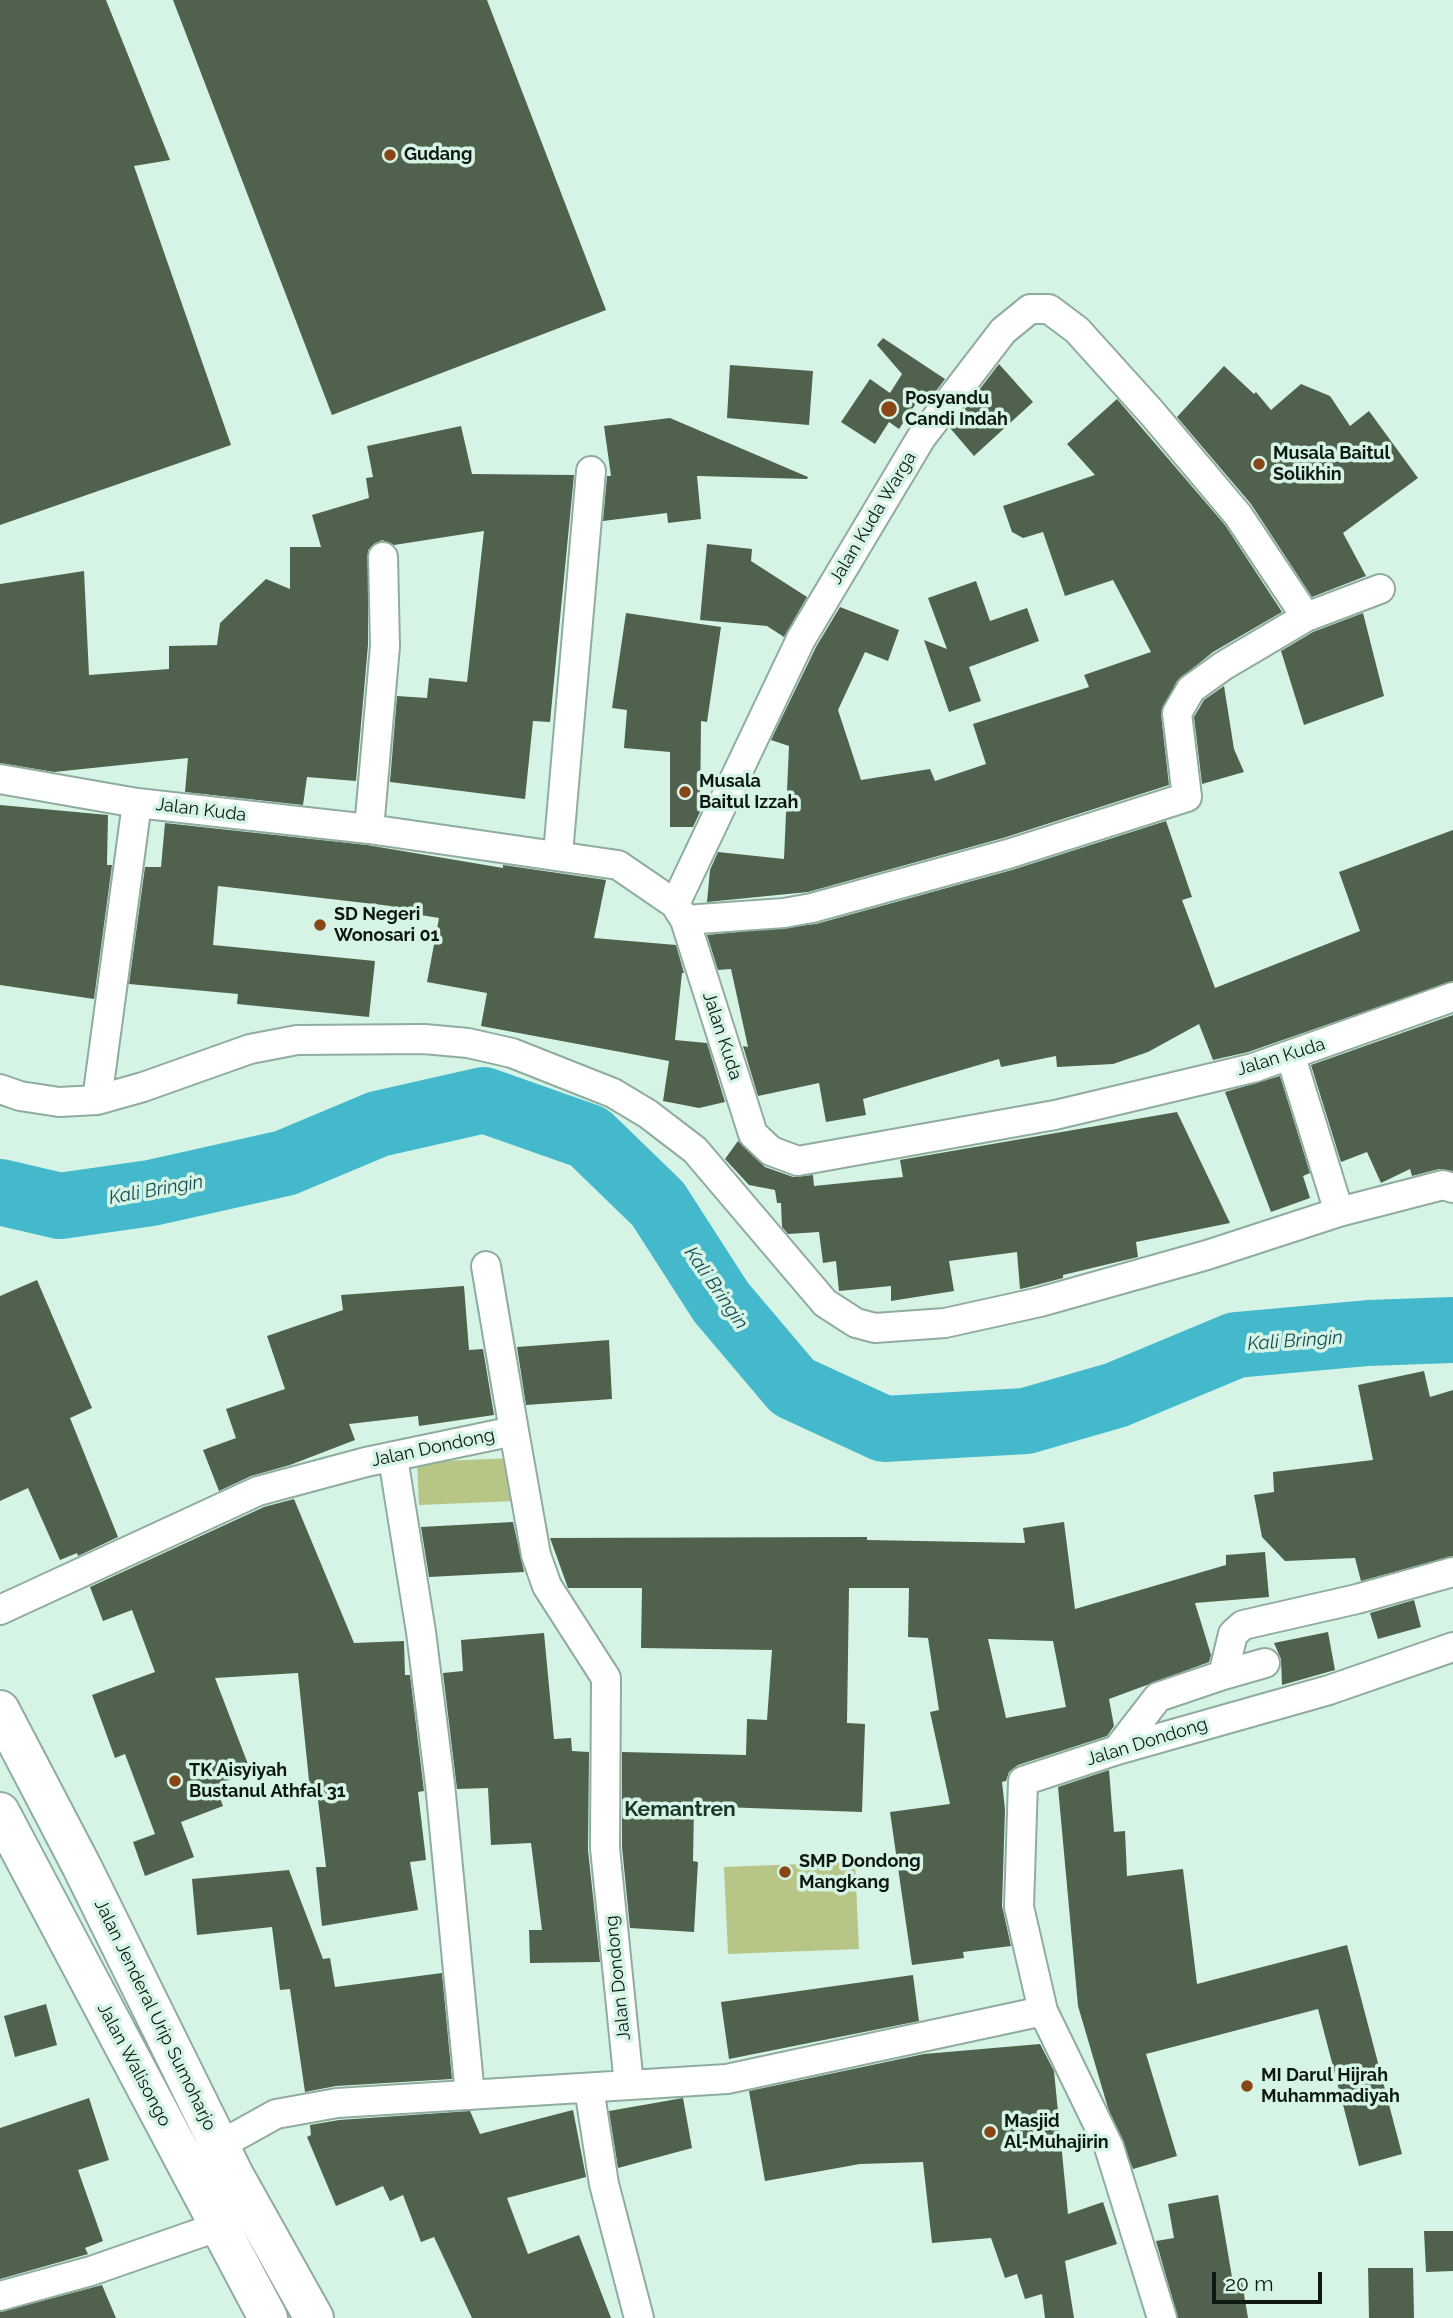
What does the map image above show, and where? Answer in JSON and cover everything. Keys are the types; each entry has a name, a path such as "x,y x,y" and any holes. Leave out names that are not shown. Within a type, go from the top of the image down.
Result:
{"highway":[{"name":"Jalan Jenderal Urip Sumoharjo","path":"0,1710 82,1867 220,2145 314,2318"},
{"name":"Jalan Walisongo","path":"0,1812 10,1850 220,2226 268,2318"}],"street":[{"name":"Jalan Kuda Warga","path":"680,912 815,615 921,438 1003,331 1030,309 1049,309 1077,330 1152,413 1238,515 1306,617"},
{"path":"558,854 591,471"},
{"path":"369,830 385,646 383,557"},
{"path":"680,912 784,913 812,908 1008,854 1187,797 1177,713 1180,703 1191,690 1223,666 1306,617 1380,589"},
{"name":"Jalan Kuda","path":"0,779 137,803 558,854 618,865 680,912 752,1134 771,1151 798,1161 1055,1115 1291,1057 1453,997"},
{"path":"97,1100 137,803"},
{"path":"0,1089 20,1096 59,1102 97,1100 143,1087 250,1049 297,1040 424,1039 468,1042 512,1053 613,1093 648,1114 695,1150 825,1303 856,1323 875,1328 945,1323 1040,1303 1207,1255 1339,1212 1443,1185 1453,1188"},
{"path":"1291,1057 1339,1212"},
{"path":"486,1266 514,1431"},
{"name":"Jalan Dondong","path":"0,1610 258,1491 366,1462 514,1431 536,1555 547,1586 606,1678 605,1847 629,2085"},
{"path":"393,1458 421,1632 440,1784 470,2095"},
{"path":"1223,1675 1233,1634 1243,1625 1357,1599 1453,1572"},
{"name":"Jalan Dondong","path":"1043,2011 1019,1907 1023,1781 1117,1749 1329,1690 1453,1647"},
{"path":"1117,1749 1158,1698 1265,1663"},
{"path":"220,2145 276,2114 337,2103 727,2079 1043,2011 1109,2147 1162,2318"},
{"path":"589,2088 604,2184 639,2318"},
{"path":"0,2296 91,2271 220,2226"}],"green space":[{"path":"514,1458 516,1501 419,1505 417,1462"},
{"path":"855,1862 859,1949 728,1954 724,1867"}],"building":[{"path":"0,0 106,0 170,160 134,166 231,445 0,525"},
{"name":"Gudang","path":"173,0 487,0 606,310 332,415"},
{"path":"883,338 945,379 927,403 921,396 899,429 889,422 875,444 841,422 870,379 890,393 902,374 877,345"},
{"path":"999,364 1033,402 974,456 950,428"},
{"path":"730,365 813,371 809,425 727,418"},
{"path":"1224,366 1254,394 1256,392 1271,410 1301,384 1330,396 1350,426 1369,411 1418,478 1343,533 1366,576 1312,597 1251,504 1177,417"},
{"path":"1117,399 1225,525 1282,612 1213,652 1177,681 1161,714 1169,785 1003,838 808,892 707,902 710,870 718,852 784,859 789,746 771,740 816,647 840,607 899,630 888,661 865,652 838,710 861,780 930,769 935,781 986,764 973,724 1089,687 1084,675 1151,652 1113,580 1065,596 1043,532 1023,538 1012,532 1003,506 1095,475 1067,444"},
{"path":"670,418 808,477 697,476 701,519 668,523 667,513 603,521 607,476 611,476 604,426"},
{"path":"461,426 472,474 574,475 550,722 533,721 525,799 390,782 397,696 427,698 429,678 467,682 484,531 394,545 382,540 368,550 368,645 356,781 307,777 303,805 185,792 188,758 54,772 0,763 0,584 84,571 89,675 169,669 169,646 217,645 220,623 266,579 290,589 290,547 321,547 312,515 369,498 366,478 373,477 367,446"},
{"path":"707,544 752,549 751,561 807,597 784,637 767,626 700,620"},
{"path":"976,581 990,621 1027,608 1039,641 969,667 981,701 949,712 924,640 947,649 928,598"},
{"path":"626,613 721,627 707,722 701,721 700,812 693,827 670,827 670,752 624,748 627,710 612,708"},
{"path":"1363,613 1384,696 1304,725 1281,651 1313,632"},
{"path":"1224,686 1234,749 1244,772 1202,784 1194,717 1204,700"},
{"path":"0,805 108,815 107,865 112,865 94,999 0,985"},
{"path":"1166,821 1192,897 1182,900 1215,988 1360,931 1339,872 1453,830 1453,981 1248,1052 1213,1060 1199,1024 1148,1052 1113,1064 1057,1067 1056,1056 1001,1067 999,1059 863,1099 866,1115 826,1122 819,1083 758,1096 743,1046 748,1047 731,969 718,970 707,935 816,924 1012,870"},
{"path":"165,823 367,845 503,868 503,865 606,880 594,938 676,945 684,973 675,1040 707,1043 725,1102 699,1108 663,1101 669,1061 481,1026 487,993 427,982 439,918 390,910 391,906 218,886 213,945 375,961 369,1017 237,1004 238,994 129,984 145,867 161,867"},
{"path":"1453,1015 1453,1171 1439,1169 1412,1176 1410,1169 1381,1183 1367,1152 1341,1162 1311,1065"},
{"path":"1280,1076 1310,1173 1303,1176 1310,1198 1271,1212 1225,1092"},
{"path":"1177,1112 1230,1223 1136,1242 1138,1257 1063,1275 1063,1278 1020,1289 1017,1252 949,1261 954,1291 891,1301 891,1286 839,1291 836,1261 823,1263 819,1232 788,1234 782,1227 781,1203 777,1203 775,1190 749,1185 725,1159 738,1141 765,1167 793,1177 813,1175 814,1186 903,1177 900,1160"},
{"path":"37,1280 92,1408 70,1418 118,1537 78,1556 77,1553 60,1560 28,1488 0,1501 0,1296"},
{"path":"464,1286 469,1350 483,1349 494,1415 419,1426 418,1416 349,1424 355,1440 290,1465 251,1476 219,1491 203,1450 236,1438 226,1409 285,1389 267,1336 343,1310 341,1295"},
{"path":"609,1340 612,1399 526,1405 517,1347"},
{"path":"1424,1371 1430,1397 1453,1390 1453,1556 1361,1581 1355,1558 1285,1561 1262,1537 1254,1495 1274,1492 1273,1472 1373,1460 1358,1385"},
{"path":"294,1499 354,1643 404,1641 405,1675 410,1675 424,1791 418,1792 426,1860 410,1862 418,1910 322,1926 316,1867 326,1867 318,1800 311,1800 298,1673 215,1678 251,1772 215,1785 223,1806 181,1822 194,1857 145,1876 133,1842 155,1834 125,1754 115,1758 92,1695 155,1672 132,1610 103,1621 90,1587 264,1507"},
{"path":"513,1522 524,1572 429,1577 421,1527"},
{"path":"1064,1522 1075,1609 1226,1565 1226,1555 1265,1552 1269,1597 1195,1603 1211,1655 1209,1662 1109,1699 1114,1726 1107,1736 1018,1765 1009,1772 1006,1781 1002,1782 1005,1809 1002,1906 1011,1946 963,1952 964,1958 912,1965 890,1812 950,1804 930,1712 939,1710 928,1638 908,1637 909,1588 849,1588 847,1723 865,1724 862,1812 694,1806 693,1861 698,1862 694,1932 630,1928 622,1847 622,1752 746,1755 747,1719 767,1720 772,1650 641,1648 642,1588 568,1588 550,1538 867,1537 867,1540 1025,1543 1023,1528","holes":["988,1639 1053,1641 1066,1707 1006,1718"]},
{"path":"1414,1600 1421,1627 1378,1639 1370,1613"},
{"path":"1328,1632 1335,1670 1282,1685 1281,1659 1274,1643"},
{"path":"544,1633 554,1739 571,1738 572,1751 589,1752 588,1850 600,1962 530,1963 529,1930 542,1930 531,1843 491,1845 488,1788 457,1789 443,1673 463,1671 461,1640"},
{"path":"1109,1770 1114,1832 1125,1831 1127,1876 1183,1869 1197,1984 1347,1945 1402,2154 1359,2166 1318,2009 1146,2054 1177,2156 1133,2169 1108,2108 1078,2006 1058,1787"},
{"path":"289,1870 323,1959 330,1958 335,1987 442,1973 452,2079 336,2086 305,2092 290,1989 280,1990 272,1927 197,1935 192,1879"},
{"path":"913,1975 919,2021 729,2059 721,2002"},
{"path":"46,2004 57,2045 15,2057 4,2016"},
{"path":"1040,2044 1054,2071 1068,2214 1103,2202 1117,2244 1065,2261 1074,2318 1045,2318 1042,2294 1025,2299 1017,2274 1005,2278 991,2238 932,2243 923,2162 860,2164 765,2181 749,2091 924,2054"},
{"path":"89,2098 109,2160 78,2170 103,2241 85,2248 88,2254 0,2279 0,2128"},
{"path":"683,2098 692,2148 618,2168 609,2111"},
{"path":"573,2110 586,2177 507,2198 528,2254 579,2235 611,2318 472,2318 434,2237 421,2242 403,2195 390,2201 383,2186 336,2206 307,2137 311,2135 310,2125 339,2120 470,2111 480,2134"},
{"path":"1218,2195 1233,2283 1242,2282 1248,2318 1178,2318 1156,2241 1174,2238 1168,2204"},
{"path":"1424,2231 1453,2231 1453,2271 1426,2272"},
{"path":"1368,2268 1413,2268 1414,2318 1369,2318"},
{"path":"102,2285 116,2318 0,2318 0,2312"}],"waterway":[{"name":"Kali Bringin","path":"0,1192 60,1206 151,1193 285,1163 378,1124 484,1100 589,1137 658,1204 721,1302 793,1387 884,1429 1026,1421 1116,1395 1236,1345 1368,1333 1453,1330"}],"place":[{"name":"Gudang","path":"390,155"},
{"name":"Posyandu Candi Indah","path":"889,409"},
{"name":"Musala Baitul Solikhin","path":"1259,464"},
{"name":"Musala Baitul Izzah","path":"685,792"},
{"name":"SD Negeri Wonosari 01","path":"320,925"},
{"name":"TK Aisyiyah Bustanul Athfal 31","path":"175,1781"},
{"name":"SMP Dondong Mangkang","path":"785,1872"},
{"name":"MI Darul Hijrah Muhammadiyah","path":"1247,2086"},
{"name":"Masjid Al-Muhajirin","path":"990,2132"}],"district":[{"name":"Kemantren","path":"680,1810"}]}
